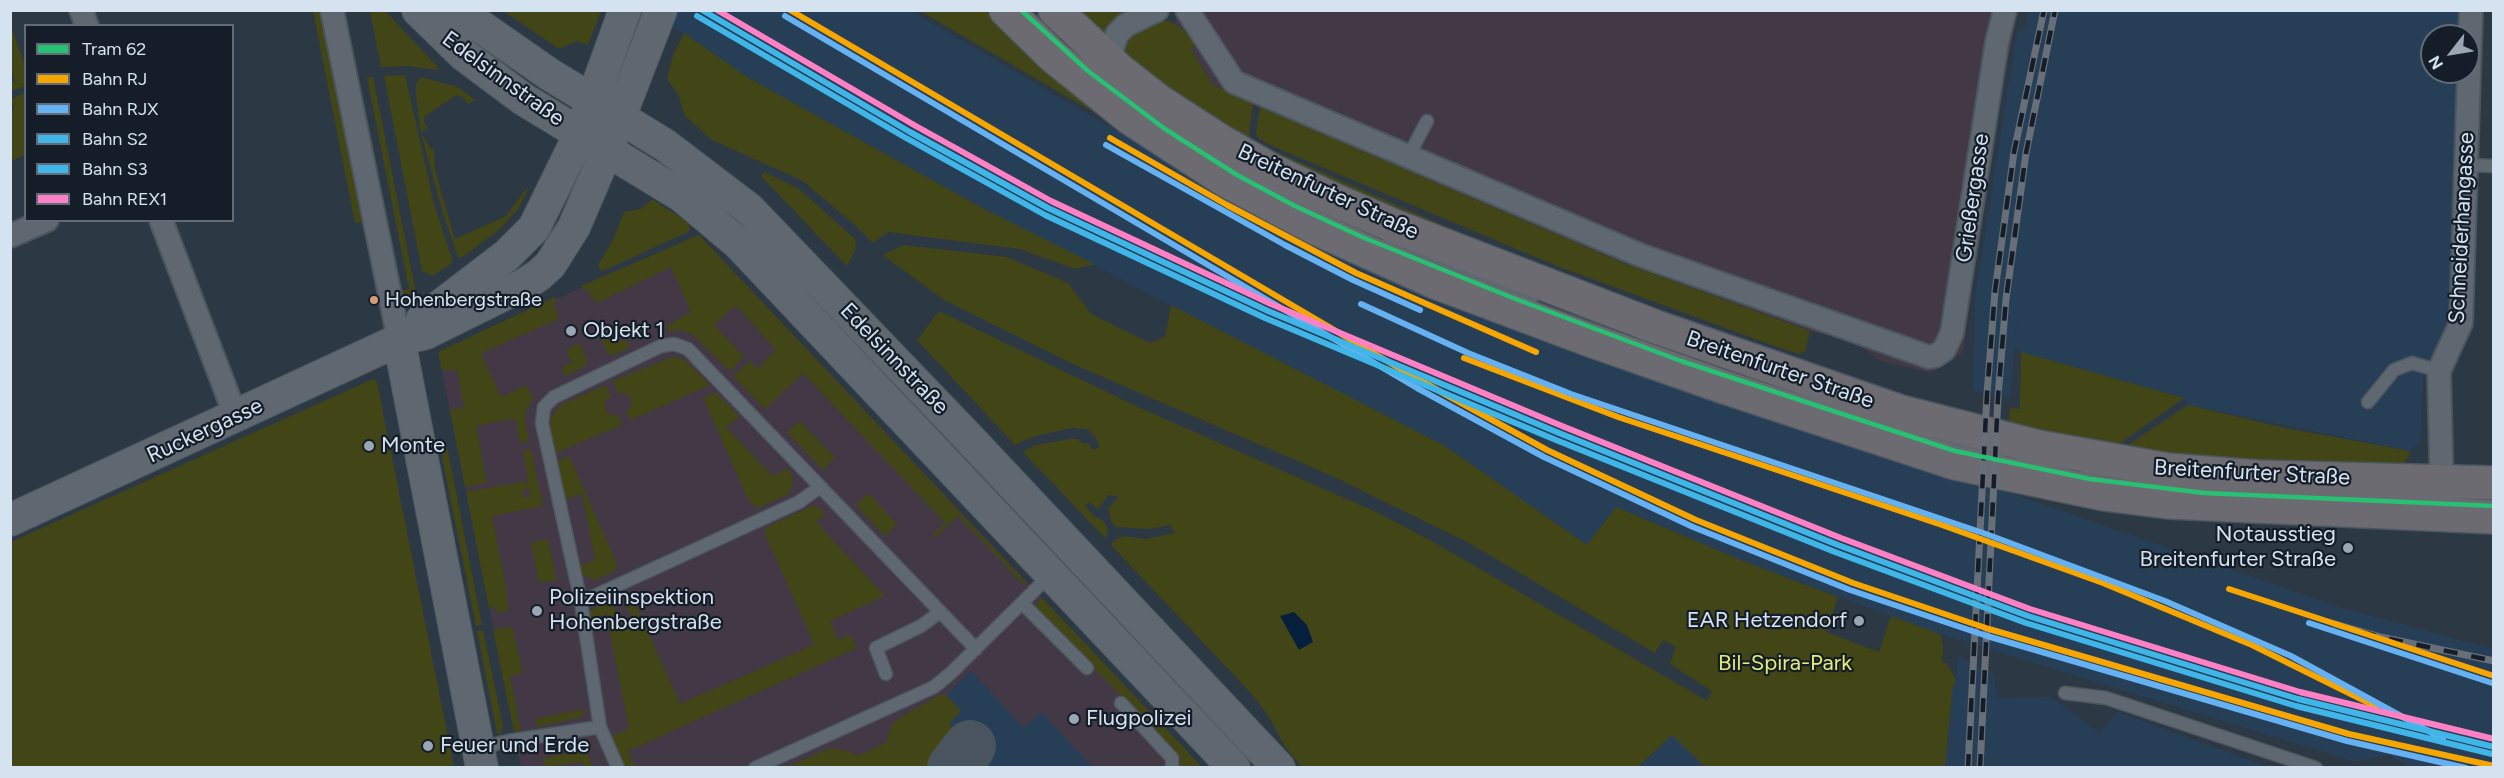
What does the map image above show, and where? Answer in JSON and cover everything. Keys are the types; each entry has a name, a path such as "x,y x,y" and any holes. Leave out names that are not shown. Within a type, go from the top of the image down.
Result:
{"main road":[{"name":"Edelsinnstraße","path":"418,10 464,55 523,99 689,201 739,244 1234,768"},
{"name":"Edelsinnstraße","path":"457,10 499,42 678,154 727,191 768,228 1279,768"},
{"name":"Ruckergasse","path":"11,520 399,340 426,333 540,275 550,264 574,227 607,150 661,10"},
{"name":"Breitenfurter Straße","path":"1006,10 1053,56 1130,118 1225,180 1313,228 1435,282 1590,340 1879,439 1955,463 2017,477 2104,494 2168,502 2442,499 2493,483"},
{"name":"Breitenfurter Straße","path":"1055,10 1110,54 1165,105 1271,170 1342,204 1656,327 1901,412 2038,447 2168,470 2259,477 2442,499 2493,517"},
{"name":"Ruckergasse","path":"399,340 525,238 540,216 580,134 621,21"},
{"path":"399,340 480,758"}],"street":[{"path":"332,10 399,340"},
{"path":"1014,10 1062,54 1110,54 1126,25 1157,10"},
{"path":"1187,10 1234,82 1408,157"},
{"name":"Grießergasse","path":"1408,157 1640,255 1912,351 1935,356 1947,347 1952,333 1997,42 2005,10"},
{"name":"Schneiderhangasse","path":"2442,499 2439,371 2461,323 2470,10"},
{"path":"10,236 42,222"},
{"path":"162,222 236,417"}],"lane":[{"path":"1408,157 1427,122"},
{"path":"2466,165 2493,166"},
{"name":"Breitenfurter Straße","path":"1375,237 1546,306"},
{"path":"618,768 600,727 581,602 542,423 544,407 554,397 661,346 674,344 688,349 975,649"},
{"path":"2368,402 2394,370 2412,363 2439,371"},
{"path":"1913,433 2011,459"},
{"name":"Breitenfurter Straße","path":"2068,471 2172,485"},
{"path":"581,602 799,502 820,487"},
{"path":"755,768 933,687 1052,574"},
{"path":"1022,603 1087,668"},
{"path":"886,674 876,648 921,626 940,612"},
{"path":"2065,693 2106,698 2316,768"},
{"path":"1121,703 1172,758 1172,768"},
{"path":"480,758 508,741 600,727"}],"shaded area":[{"path":"1178,10 2018,11 1993,133 1963,353 1931,373 1880,361 1852,340 1810,331 1621,262 1315,132 1213,85 1191,49 1183,29 1175,24"},
{"path":"645,11 911,11 1146,148 1773,411 2339,607 2493,649 2493,767 2410,767 2389,755 2356,762 1940,634 1748,563 1616,507 1587,545 1445,446 986,210 744,75 688,36"},
{"path":"2029,11 2462,11 2461,24 2420,24 2420,84 2461,84 2455,323 2423,375 2420,443 2410,451 2188,405 2184,398 2021,352 2015,347 2017,318 2010,399 1973,391 1975,298 2017,31 2024,30"},
{"path":"699,235 1202,767 521,767 438,352"},
{"path":"1294,612 1307,625 1313,642 1299,650 1280,616"},
{"path":"1958,656 1994,674 1997,698 2051,697 2100,734 2117,712 2269,767 1945,768"},
{"path":"971,671 1024,728 1041,712 1093,767 990,767 949,724 961,711 946,695"},
{"path":"1672,734 1705,767 1638,768 1664,743"}],"green space":[{"path":"313,11 320,11 362,222 355,223"},
{"path":"370,11 385,11 437,66 438,70 407,66 381,67"},
{"path":"504,11 601,11 588,45 577,41 559,49"},
{"path":"920,11 995,11 1106,119 1066,96"},
{"path":"1066,11 1131,11 1100,38"},
{"path":"1153,20 1169,21 1183,29 1196,45 1191,49 1213,85 1253,104 1249,134 1254,142 1474,239 1636,302 1806,362 1812,374 1807,375 1673,329 1670,325 1669,327 1542,280 1540,277 1538,279 1343,199 1278,166 1275,162 1274,164 1225,135 1136,73 1133,76 1128,71 1122,57 1125,43 1136,28"},
{"path":"11,27 24,63 24,87 11,91 11,83 15,82 11,69"},
{"path":"684,33 747,77 986,210 1094,264 1075,269 1020,249 888,232 873,243 803,181 712,140 685,116 678,94 667,79 672,58"},
{"path":"405,75 434,204 453,262 433,276 422,271 384,76"},
{"path":"373,77 416,293 414,297 399,302 399,291 409,289 367,78"},
{"path":"420,77 458,87 475,100 468,104 457,95 425,116 424,122 428,128 421,133 416,96 416,85"},
{"path":"24,93 24,155 11,161 11,114 14,107 11,99"},
{"path":"1260,107 1621,262 1810,331 1805,351 1799,354 1777,347 1557,266 1272,146 1259,139 1256,133"},
{"path":"421,133 432,150 434,149 435,170 455,239 506,216 529,188 518,209 499,230 461,258 458,257 443,214"},
{"path":"764,172 799,189 855,239 856,248 847,266 761,176"},
{"path":"652,199 689,223 690,231 603,271 600,270 598,265 613,240 624,212 641,209"},
{"path":"699,235 1026,582 1024,585 958,516 934,538 932,536 945,523 803,373 765,409 733,376 750,361 757,369 776,350 736,305 714,325 744,357 730,371 693,335 681,330 668,331 666,326 691,312 671,267 597,303 596,300 593,301 587,289 584,290 581,286"},
{"name":"Bil-Spira-Park","path":"903,245 1007,257 1068,283 1091,314 1150,343 1165,337 1171,305 1445,446 1587,545 1616,507 1748,563 1838,597 1826,632 1879,652 1891,616 1940,634 1943,644 1942,663 1946,663 1956,679 1952,693 1945,767 1705,767 1672,735 1638,767 1302,767 1285,747 1268,715 1250,692 1111,545 1115,540 1124,536 1146,539 1175,533 1170,525 1150,529 1116,527 1111,521 1108,508 1119,497 1108,495 1098,510 1090,502 1085,506 1094,516 1104,521 1108,530 1105,538 1023,452 1036,445 1069,439 1077,439 1084,444 1088,442 1092,450 1100,447 1095,436 1087,429 1071,428 1032,437 1015,445 917,340 939,311 1140,408 1376,512 1430,540 1707,701 1712,691 1670,664 1676,647 1669,643 1663,640 1655,653 1469,543 1332,476 1075,365 944,300 883,255"},
{"path":"555,297 557,301 553,304 559,317 556,318 557,320 481,353 501,397 526,385 533,398 526,411 525,422 529,441 520,443 516,421 512,419 476,426 487,483 465,487 450,410 464,407 457,370 442,370 438,352"},
{"path":"612,329 618,342 626,339 630,348 613,355 608,354 598,335"},
{"path":"580,343 587,359 586,366 565,376 561,368 572,363 566,350"},
{"path":"2021,352 2184,398 2115,447 2008,429 2010,408 2020,409"},
{"path":"673,357 685,360 710,385 631,420 626,412 631,407 631,399 626,393 618,393 613,381"},
{"path":"373,379 377,382 454,767 11,767 11,542"},
{"path":"606,385 611,397 605,401 605,410 611,415 619,415 622,425 556,453 550,428 551,418 556,410 563,404"},
{"path":"715,392 740,417 726,427 772,476 788,468 791,472 793,483 789,494 760,507 755,507 749,501 703,398"},
{"path":"2188,405 2285,428 2410,451 2402,469 2113,455"},
{"path":"800,421 835,458 823,470 787,432"},
{"path":"447,446 482,625 476,626 440,447"},
{"path":"531,449 543,506 492,516 509,610 497,613 495,607 489,608 466,492 526,481 528,489 522,491 523,498 530,497 523,450"},
{"path":"569,456 617,563 615,570 610,574 594,580 581,574 578,567 595,560 582,493 565,500 557,461"},
{"path":"868,493 897,524 885,536 856,505"},
{"path":"815,505 825,513 816,522 885,596 830,621 838,640 850,634 857,648 628,751 635,767 621,767 612,736 629,728 606,614 589,621 590,611 609,599 625,628 635,623 620,593 626,592 632,596 680,704 798,652 814,644 764,532 767,527"},
{"path":"548,539 557,580 539,583 531,543"},
{"path":"1042,598 1202,767 1180,767 1180,760 1175,751 1037,609 1036,604"},
{"path":"512,626 523,673 510,676 520,725 520,731 514,732 493,630"},
{"path":"483,630 503,726 500,735 497,733 477,631"},
{"path":"941,694 946,695 961,711 949,724 968,744 949,767 787,767 830,748 850,751 857,756 886,743 891,726 898,719"},
{"path":"582,709 584,716 582,717 537,727 535,719"},
{"path":"578,751 587,754 593,767 584,767 583,762 545,767 543,758"}],"taxiway":[{"path":"953,768 970,746"}],"railway":[{"path":"1968,768 1987,394 1995,291 2014,152 2044,10"},
{"path":"1980,768 1998,397 2006,299 2026,153 2055,10"},
{"path":"2335,624 2381,637 2494,661"}],"tram line":[{"name":"62","path":"1021,10 1088,71 1165,129 1237,175 1295,206 1362,237 1513,298 1681,361 1955,451 2090,479 2204,493 2494,506"}],"rail line":[{"name":"S2","path":"702,10 910,132 1048,208 1268,311 1559,433 1838,545 2028,616 2298,699 2494,747"},
{"name":"REX1","path":"717,10 914,125 1051,201 1271,304 1562,426 1841,538 2030,609 2300,692 2494,739"},
{"name":"RJ","path":"790,10 1421,381 1547,450 1696,520 1853,583 1989,629 2349,734 2494,766"},
{"name":"S3","path":"697,16 906,138 1045,215 1265,318 1556,440 1835,552 2026,623 2296,706 2492,754"},
{"name":"RJX","path":"785,16 1417,388 1544,457 1693,527 1850,590 1987,636 2347,741 2466,768"},
{"name":"RJ","path":"1110,138 1227,205 1356,273 1536,352"},
{"name":"RJX","path":"1106,145 1285,245 1353,280 1420,310"},
{"name":"RJX","path":"1361,304 1468,353 1571,394 1986,534 2165,601 2291,656 2443,739"},
{"name":"RJ","path":"1464,358 1618,417 1942,525 2103,583 2252,645 2377,707"},
{"name":"RJ","path":"2229,589 2494,676"},
{"name":"RJX","path":"2309,623 2492,683"}],"place":[{"name":"Hohenbergstraße","path":"374,300"},
{"name":"Objekt 1","path":"571,331"},
{"name":"Monte","path":"369,446"},
{"name":"Notausstieg Breitenfurter Straße","path":"2348,548"},
{"name":"Polizeiinspektion Hohenbergstraße","path":"537,611"},
{"name":"EAR Hetzendorf","path":"1859,621"},
{"name":"Flugpolizei","path":"1074,719"},
{"name":"Feuer und Erde","path":"428,746"}]}
